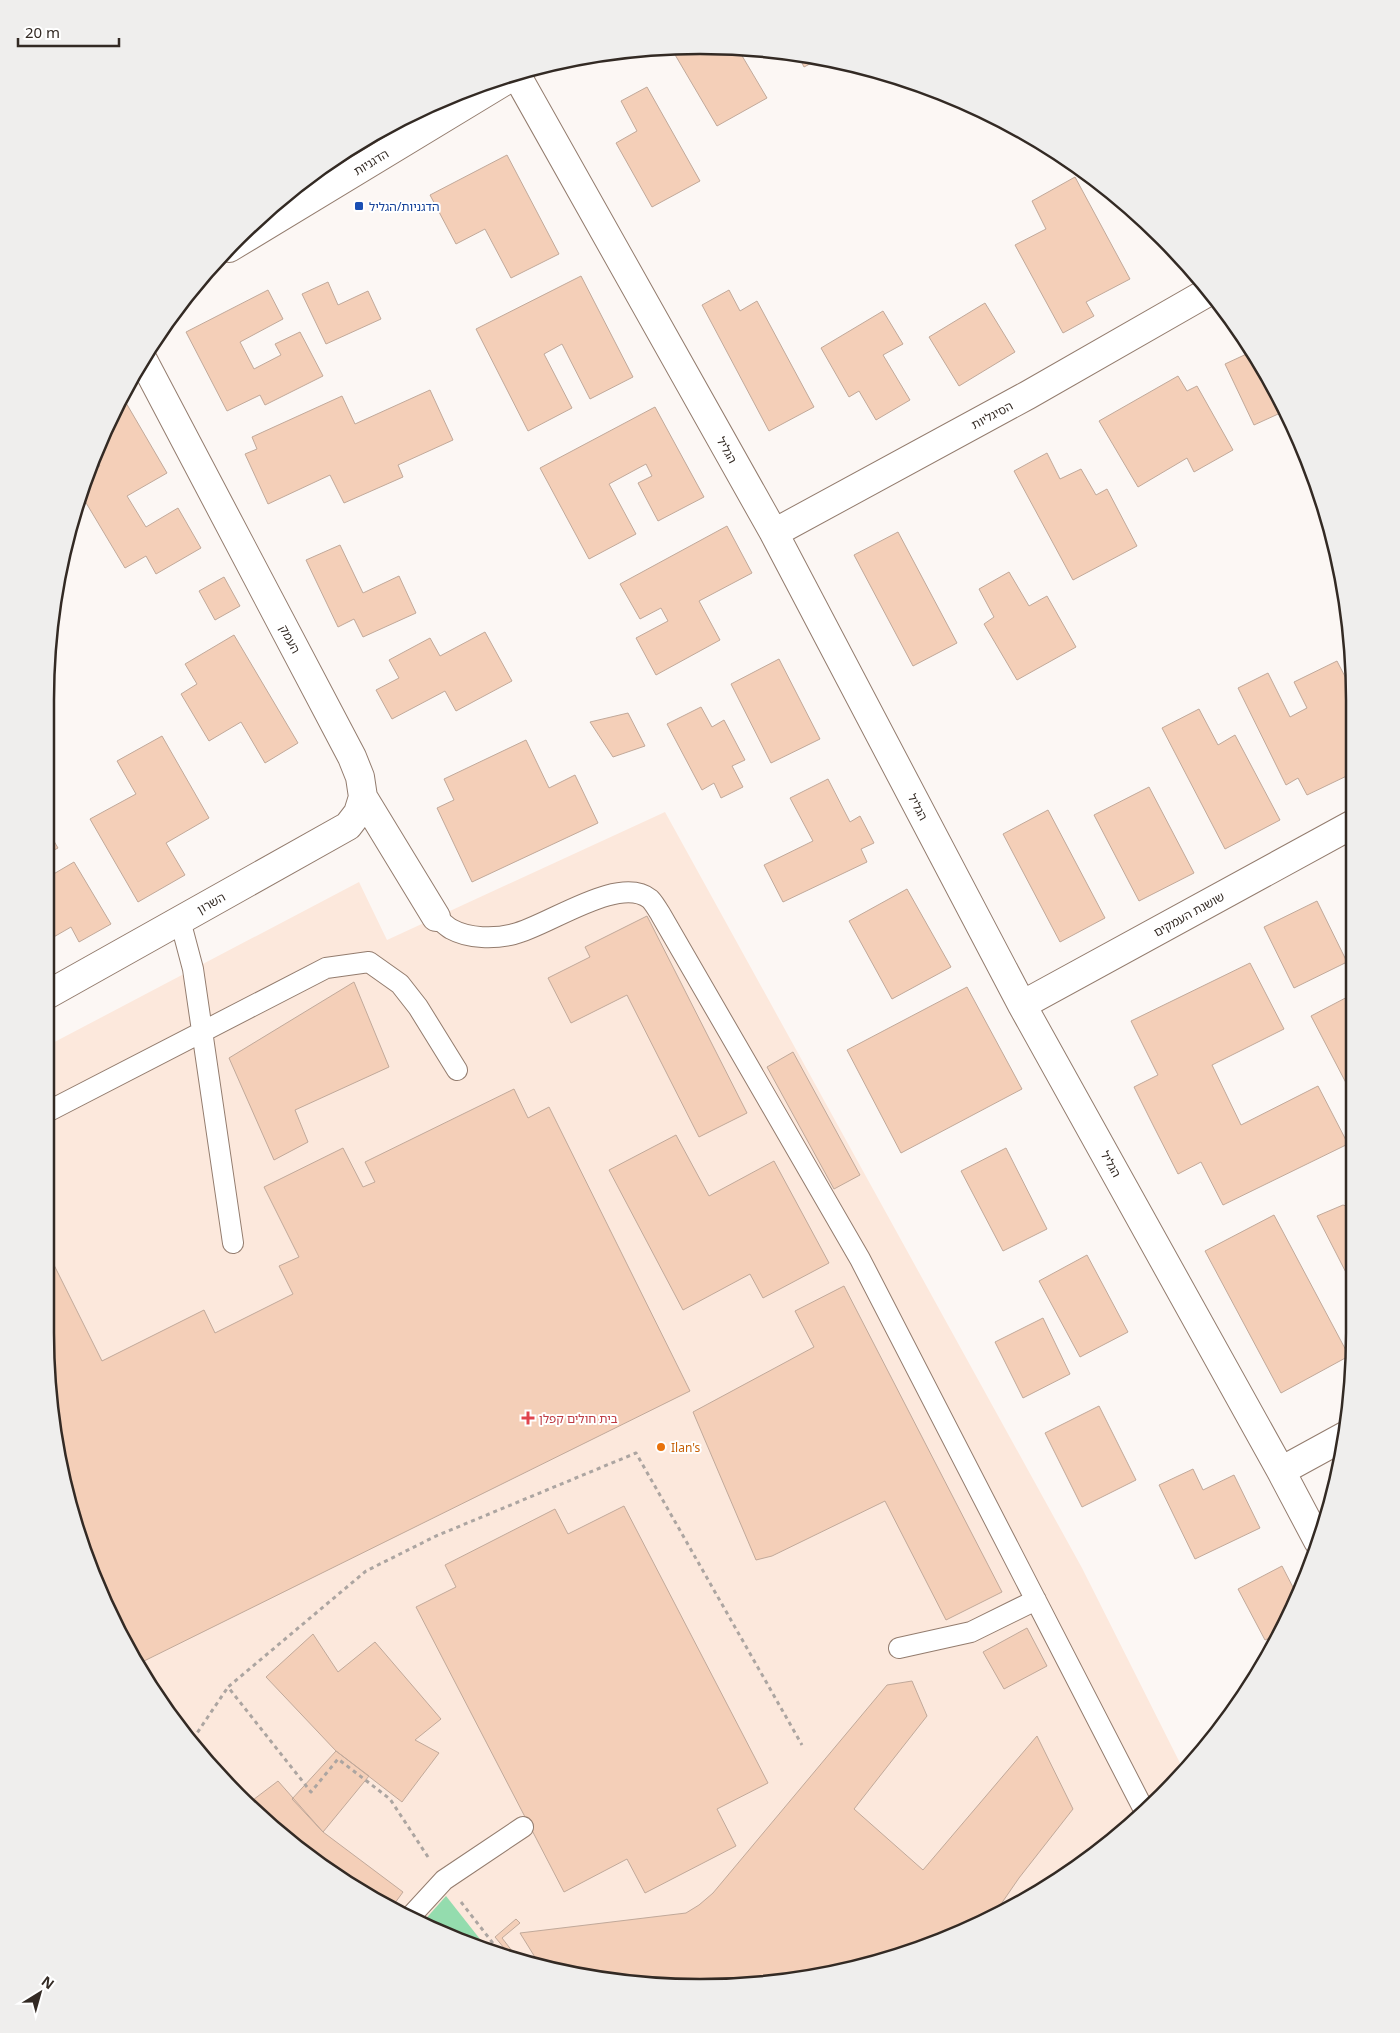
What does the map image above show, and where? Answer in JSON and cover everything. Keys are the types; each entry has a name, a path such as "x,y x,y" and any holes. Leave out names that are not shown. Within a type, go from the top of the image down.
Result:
{"street":[{"name":"הגליל","path":"518,80 774,533 1022,1005 1281,1470 1314,1534"},
{"name":"הדגניות","path":"253,233 495,87"},
{"name":"הסיגליות","path":"774,533 1028,395 1203,295"},
{"name":"העמק","path":"147,367 352,757 360,777 363,797 436,917"},
{"name":"השרון","path":"54,991 348,826 358,814 363,797"},
{"name":"שושנת העמקים","path":"1022,1005 1346,828"},
{"path":"1281,1470 1337,1440"}],"lane":[{"path":"436,917 450,929 467,936 492,936 514,934 612,893 635,893 650,899 860,1259 1141,1805"},
{"path":"180,920 193,969 232,1243"},
{"path":"54,1108 326,968 369,962 400,984 418,1007 457,1070"},
{"path":"899,1648 971,1632 1036,1600"},
{"path":"414,1913 444,1880 523,1826"}],"path":[{"path":"195,1736 228,1686 366,1571 436,1536 636,1453 802,1745"},
{"path":"228,1686 311,1792 338,1760 390,1799 444,1880 495,1946"}],"shaded area":[{"name":"בית חולים קפלן","path":"665,812 1082,1568 1181,1765 1126,1819 1093,1846 1023,1893 986,1913 908,1945 867,1957 826,1967 742,1978 658,1978 616,1974 574,1967 492,1945 414,1913 377,1893 307,1846 274,1819 214,1759 187,1726 140,1656 120,1619 103,1580 83,1524 56,1391 54,1333 54,1042 359,882 387,940"}],"green space":[{"path":"446,1896 481,1941 453,1930 426,1918"}],"building":[{"path":"675,55 742,55 767,98 717,126"},
{"path":"801,62 811,63 804,67"},
{"path":"647,87 700,181 652,207 616,143 637,131 621,101"},
{"path":"507,155 559,254 511,278 485,229 456,244 430,195"},
{"path":"1075,177 1130,279 1086,302 1094,316 1063,333 1015,245 1046,229 1032,201"},
{"path":"581,276 633,377 590,399 562,344 544,354 572,408 528,431 476,329"},
{"path":"328,282 338,305 368,291 381,319 326,344 302,294"},
{"path":"268,290 283,319 240,342 254,369 281,355 275,344 300,332 323,376 265,405 260,395 227,411 186,332"},
{"path":"729,290 740,311 757,301 814,407 769,431 702,305"},
{"path":"985,303 1015,352 959,386 929,337"},
{"path":"883,311 903,344 883,355 910,400 876,420 859,391 849,397 821,348"},
{"path":"1246,354 1280,413 1254,425 1225,364"},
{"path":"1178,376 1187,391 1197,386 1233,450 1194,472 1187,458 1138,487 1099,421"},
{"path":"430,390 453,440 398,465 403,477 344,503 330,475 268,504 245,454 257,449 252,437 342,396 355,424"},
{"path":"126,403 167,473 127,496 146,527 178,508 201,548 156,574 146,556 125,568 85,501 97,468 100,466 99,464 103,453"},
{"path":"655,407 704,497 658,521 638,483 652,476 646,464 609,484 636,534 589,559 540,468"},
{"path":"1047,453 1060,479 1081,469 1096,495 1107,489 1137,546 1073,580 1014,471"},
{"path":"727,526 752,573 699,601 720,640 656,675 636,638 668,621 661,608 640,619 620,584"},
{"path":"898,532 957,643 913,666 854,555"},
{"path":"340,545 363,593 399,576 416,613 363,637 354,619 338,627 306,560"},
{"path":"1009,572 1029,606 1047,596 1076,647 1017,680 984,624 994,617 979,589"},
{"path":"224,577 240,606 215,620 199,591"},
{"path":"485,632 512,681 456,711 445,691 392,719 376,690 399,678 389,660 430,638 440,656"},
{"path":"234,635 298,743 265,763 241,722 209,741 181,694 197,684 185,664"},
{"path":"779,659 820,739 771,763 731,684"},
{"path":"1337,661 1345,677 1346,776 1307,795 1298,778 1286,785 1238,688 1268,673 1290,717 1307,708 1294,682"},
{"path":"701,707 712,727 724,720 745,760 732,766 743,787 721,798 714,783 702,790 667,724"},
{"path":"1199,709 1218,745 1235,735 1280,820 1225,849 1162,728"},
{"path":"628,713 645,746 613,757 590,722"},
{"path":"162,736 209,818 166,843 185,875 138,902 90,819 136,794 117,761"},
{"path":"526,740 549,788 575,775 598,823 472,882 437,808 454,800 444,779"},
{"path":"828,779 850,822 860,816 874,843 861,849 867,862 783,902 764,865 813,841 790,798"},
{"path":"1149,787 1194,873 1139,901 1094,815"},
{"path":"1048,810 1105,918 1060,942 1003,834"},
{"path":"54,841 58,848 54,850"},
{"path":"74,862 111,924 79,942 71,927 54,937 54,874"},
{"path":"907,889 951,967 892,999 849,921"},
{"path":"1317,901 1346,962 1294,988 1264,927"},
{"path":"647,916 747,1113 699,1137 627,995 571,1023 548,978 590,957 585,947"},
{"path":"1250,963 1284,1029 1212,1065 1241,1125 1318,1086 1346,1140 1346,1145 1223,1205 1201,1162 1178,1174 1134,1087 1158,1075 1131,1021"},
{"path":"354,982 389,1067 295,1110 308,1142 274,1160 229,1058"},
{"path":"967,987 1022,1089 901,1153 847,1050"},
{"path":"1346,998 1346,1083 1311,1016"},
{"path":"793,1052 860,1175 834,1189 767,1067"},
{"path":"514,1089 528,1118 549,1107 690,1391 143,1661 120,1619 88,1541 66,1459 55,1375 54,1265 102,1361 204,1310 215,1333 293,1294 279,1266 299,1257 264,1187 343,1148 363,1187 375,1182 365,1162"},
{"path":"676,1135 709,1196 774,1161 829,1263 763,1298 750,1274 683,1310 609,1170"},
{"path":"1006,1148 1047,1229 1003,1251 961,1171"},
{"path":"1343,1205 1346,1206 1346,1272 1317,1216"},
{"path":"1274,1215 1346,1350 1345,1358 1281,1393 1205,1251"},
{"path":"1087,1255 1128,1332 1080,1357 1039,1281"},
{"path":"844,1286 1002,1592 946,1620 885,1501 772,1556 756,1560 693,1412 814,1347 795,1311"},
{"path":"1043,1318 1070,1374 1023,1398 995,1342"},
{"path":"1099,1406 1136,1480 1082,1507 1045,1433"},
{"path":"1193,1469 1203,1490 1234,1475 1260,1528 1195,1559 1159,1485"},
{"path":"624,1506 768,1783 717,1809 736,1846 645,1893 627,1859 564,1892 416,1607 456,1587 445,1565 555,1509 568,1534"},
{"path":"1282,1566 1293,1588 1270,1638 1265,1640 1238,1589"},
{"path":"1027,1628 1047,1666 1004,1689 983,1652"},
{"path":"313,1634 338,1672 375,1642 441,1719 415,1740 439,1753 402,1802 336,1751 266,1677"},
{"path":"912,1681 927,1716 854,1809 923,1870 1037,1736 1073,1809 1000,1905 947,1930 908,1945 826,1967 784,1974 742,1978 658,1978 616,1974 574,1967 535,1958 520,1933 686,1913 699,1905 713,1893 887,1685"},
{"path":"336,1751 369,1776 323,1832 292,1799"},
{"path":"278,1781 323,1832 403,1892 395,1903 377,1893 307,1846 253,1800"},
{"path":"516,1919 520,1923 502,1938 512,1951 505,1949 495,1937"}],"place":[{"name":"הדגניות/הגליל","path":"359,206"},
{"name":"בית חולים קפלן","path":"528,1418"},
{"name":"Ilan's","path":"661,1447"}]}
